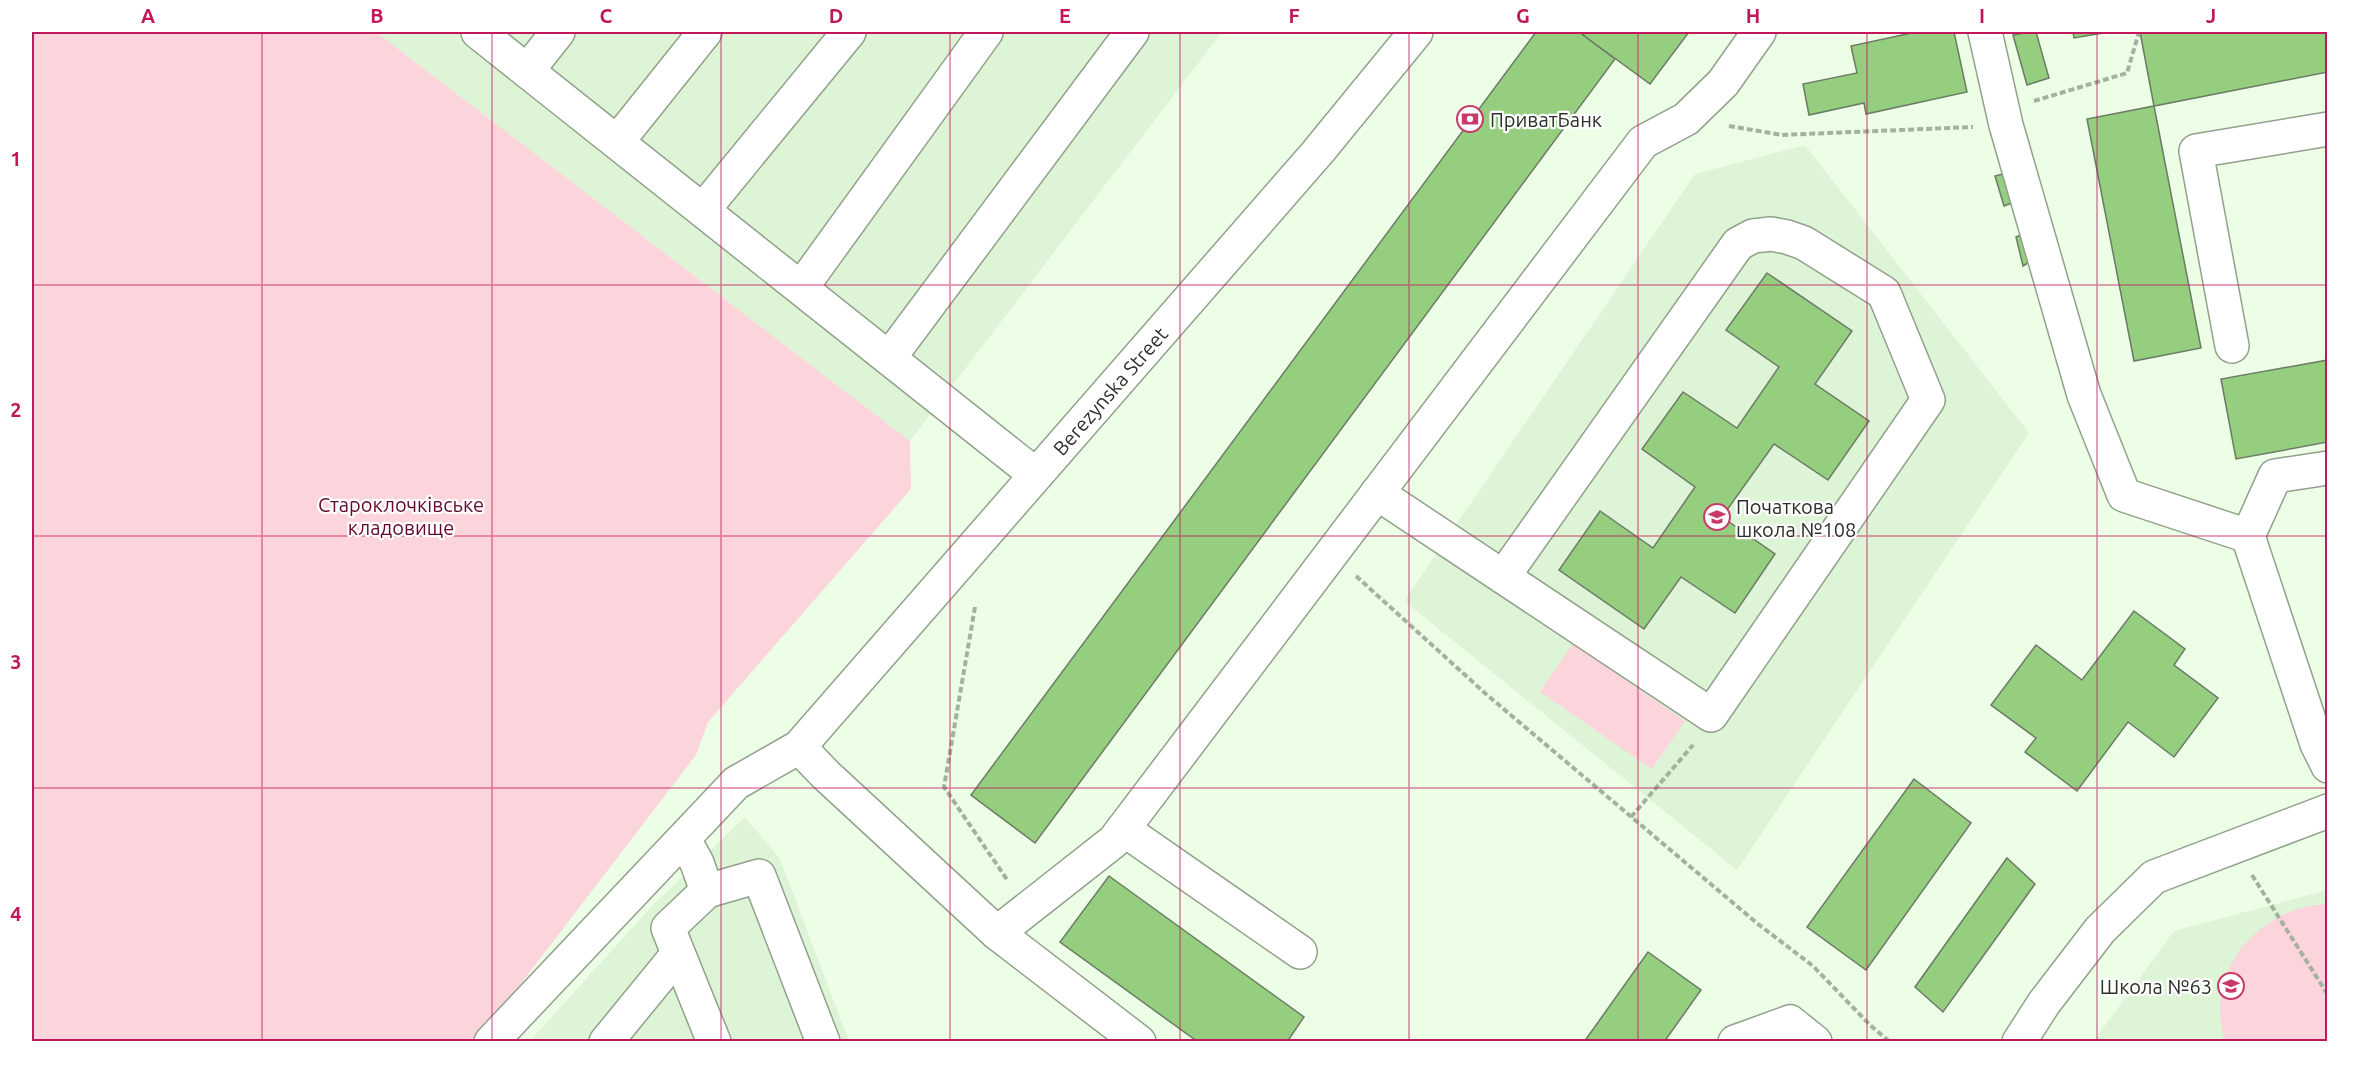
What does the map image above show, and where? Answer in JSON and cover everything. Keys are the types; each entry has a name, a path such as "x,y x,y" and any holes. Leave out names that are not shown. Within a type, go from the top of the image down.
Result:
{"street":[{"path":"478,32 1036,475"},
{"path":"527,71 558,32"},
{"path":"617,142 705,32"},
{"path":"703,210 849,32"},
{"path":"801,288 986,32"},
{"path":"889,358 1132,32"},
{"name":"Berezynska Street","path":"491,1041 736,783 799,747 1317,153 1416,32"},
{"path":"997,933 1114,841 1643,142 1686,119 1723,83 1759,32"},
{"path":"1985,32 2004,116 2084,395 2124,495 2248,536"},
{"path":"2232,346 2196,151 2328,129"},
{"path":"1377,493 1503,577 1711,715 1928,400 1884,293 1804,243 1787,237 1771,234 1754,236 1738,244 1503,577"},
{"path":"2328,468 2275,476 2248,536 2317,744 2328,766"},
{"path":"799,747 826,775 997,933 1139,1041"},
{"path":"2019,1041 2044,1003 2100,930 2154,877 2328,811"},
{"path":"1123,829 1300,952"},
{"path":"684,839 697,862 707,891"},
{"path":"714,1041 668,928 707,891 759,876 823,1041"},
{"path":"612,1039 678,954"},
{"path":"1735,1041 1790,1022 1815,1041"}],"path":[{"path":"1686,119 1782,135 2004,116 2011,108 2127,73 2139,32"},
{"path":"1331,554 1486,694 1758,924 1813,966 1870,1025 1890,1041"},
{"path":"975,607 944,787 1027,909"},
{"path":"1631,817 1710,726 1711,715"},
{"path":"2252,878 2328,995"}],"shaded area":[{"path":"376,32 1222,32 910,441"},
{"name":"Початкова школа №108","path":"1805,145 2029,433 1737,870 1404,601 1695,174"},
{"path":"745,817 780,859 849,1041 529,1042 651,907"},
{"name":"Школа №63","path":"2327,890 2327,1041 2093,1042 2174,931"}],"green space":[{"name":"Староклочківське кладовище","path":"32,32 376,32 910,441 911,489 708,722 696,755 477,1041 32,1041"},
{"path":"1573,644 1685,721 1652,769 1540,692"},
{"path":"2327,904 2327,1041 2225,1041 2220,1015 2222,991 2229,968 2242,948 2259,930 2279,917 2302,908"}],"building":[{"path":"1536,32 1579,32 1615,59 1035,843 971,795"},
{"path":"1586,32 1689,32 1650,84 1583,35"},
{"path":"1916,32 1954,32 1967,92 1866,114 1864,103 1809,115 1803,84 1857,73 1851,46"},
{"path":"2036,32 2049,78 2027,85 2013,35"},
{"path":"2073,32 2109,32 2074,38"},
{"path":"2140,32 2328,32 2328,72 2154,106"},
{"path":"2154,106 2201,348 2134,361 2087,119"},
{"path":"2011,172 2020,200 2004,206 1995,176"},
{"path":"2029,231 2039,256 2023,266 2016,237"},
{"path":"1767,273 1852,331 1815,384 1869,421 1828,480 1774,444 1722,517 1775,554 1735,613 1681,577 1644,629 1559,570 1600,511 1653,548 1695,487 1642,449 1683,392 1737,428 1779,367 1726,330"},
{"path":"2328,360 2328,442 2236,459 2221,379"},
{"path":"2134,611 2185,649 2174,665 2218,698 2174,757 2128,722 2077,791 2025,752 2036,738 1991,705 2036,645 2082,680"},
{"path":"1914,779 1971,823 1866,970 1807,927"},
{"path":"2007,858 2035,884 1943,1012 1915,987"},
{"path":"1109,876 1304,1017 1287,1042 1198,1042 1060,942"},
{"path":"1648,952 1701,990 1664,1042 1584,1042"}],"place":[{"name":"ПриватБанк","path":"1470,119"},
{"name":"Початкова школа №108","path":"1717,517"},
{"name":"Школа №63","path":"2231,986"}]}
